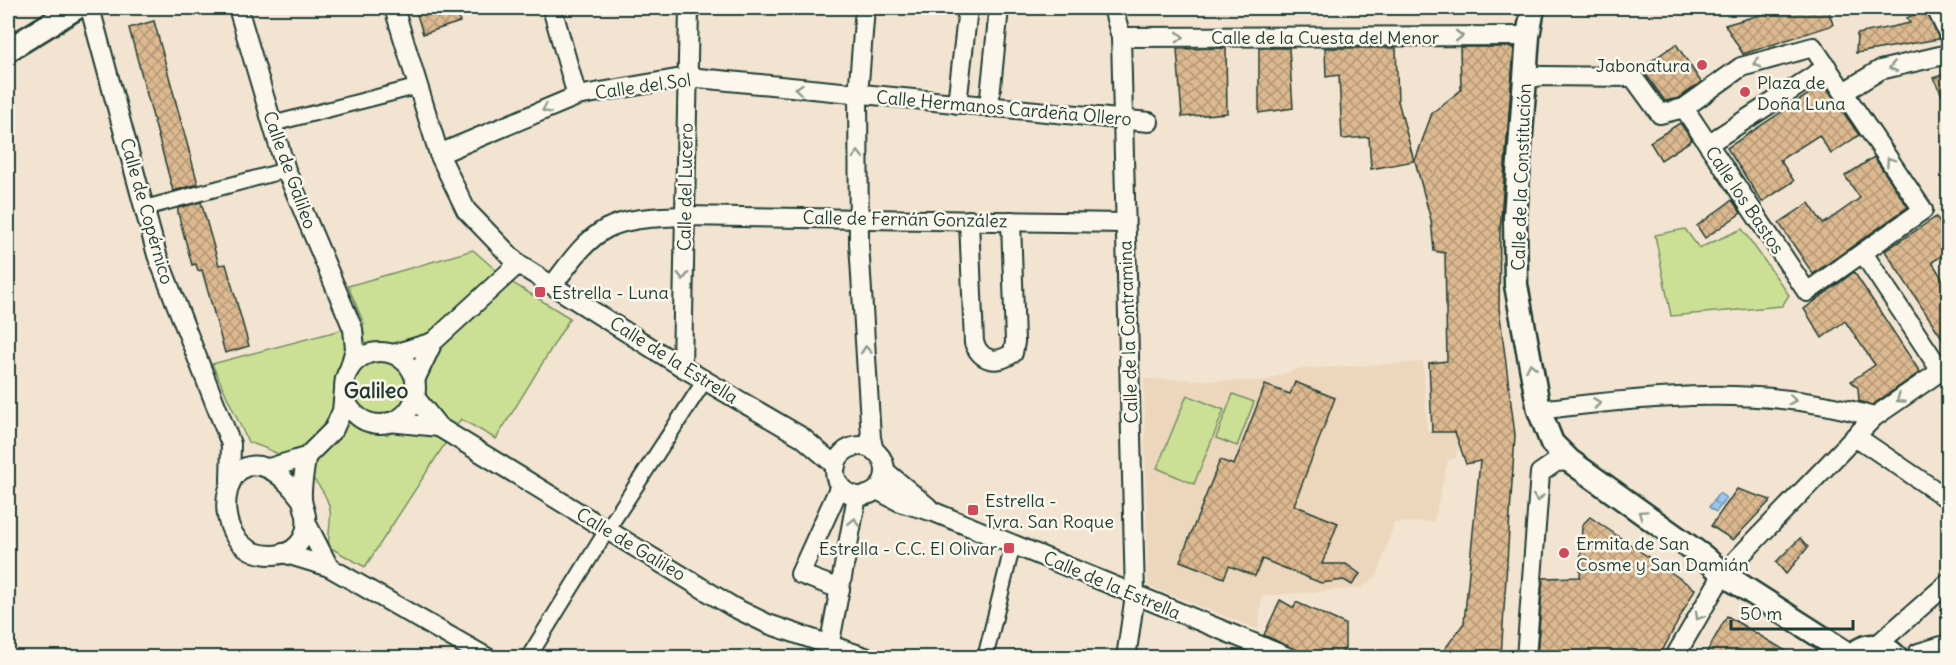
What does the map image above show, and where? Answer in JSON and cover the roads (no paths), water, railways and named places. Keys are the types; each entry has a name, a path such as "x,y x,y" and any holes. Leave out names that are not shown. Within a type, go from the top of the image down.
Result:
{"street":[{"path":"8,50 76,8"},
{"name":"Calle de Copérnico","path":"90,8 157,255 231,444"},
{"name":"Calle de Galileo","path":"238,8 286,170 353,329 355,349 349,370"},
{"name":"Calle de la Estrella","path":"394,8 416,87 439,154 466,210 518,264 682,367 802,437 836,466"},
{"path":"552,8 577,96"},
{"name":"Calle del Lucero","path":"682,367 689,8"},
{"path":"865,8 858,95 859,219 874,451"},
{"path":"957,104 968,8"},
{"path":"989,107 999,8"},
{"name":"Calle de la Contramina","path":"1113,8 1121,36 1135,595 1126,657"},
{"name":"Calle de la Constitución","path":"1533,8 1524,79 1515,217 1516,285 1539,410 1552,443 1570,461 1704,557 1723,574 1851,657"},
{"path":"1936,8 1948,33"},
{"name":"Calle de la Cuesta del Menor","path":"1121,36 1528,36"},
{"path":"1524,79 1542,76 1633,77 1660,114 1684,108 1742,67 1813,47 1923,210 1863,253 1945,369 1874,417 1723,574 1674,657"},
{"path":"1844,92 1880,70 1948,54"},
{"path":"1708,144 1827,67"},
{"name":"Calle del Sol","path":"439,154 577,96 688,77 858,95"},
{"path":"272,124 416,87"},
{"name":"Calle Hermanos Cardeña Ollero","path":"858,95 1149,122"},
{"name":"Calle los Bastos","path":"1684,108 1807,292 1863,253"},
{"path":"145,208 286,170"},
{"name":"Calle de Fernán González","path":"553,285 578,250 602,229 635,218 684,216 1125,223"},
{"path":"969,220 974,344 979,354 987,359 996,360 1013,353 1015,342 1011,221"},
{"path":"334,429 381,422 405,413 433,342 518,264"},
{"path":"353,329 403,360 415,388"},
{"path":"230,480 241,471 306,457 334,429 342,411 349,370 364,355 389,353 433,342"},
{"path":"528,657 607,530 705,381"},
{"path":"345,388 352,410 381,422"},
{"name":"Calle de Galileo","path":"415,388 439,427"},
{"path":"1539,410 1634,398 1775,397 1845,408 1874,417"},
{"path":"840,589 800,574 840,486 836,466 863,436 870,408"},
{"name":"Calle de Galileo","path":"381,422 439,427 733,607 829,650 868,657"},
{"path":"1855,436 1948,499"},
{"name":"Calle de la Estrella","path":"802,437 851,449"},
{"path":"231,444 291,486 302,500"},
{"path":"231,444 226,514 233,533 244,544 270,555 297,547 304,540 307,524"},
{"path":"840,486 857,496 877,490 884,478 885,471 880,456 874,451 851,449"},
{"path":"306,457 302,500 307,524 329,567"},
{"path":"1526,657 1540,473 1556,462 1570,461"},
{"name":"Calle de la Estrella","path":"885,471 934,512"},
{"name":"Calle de la Estrella","path":"877,490 900,502 934,512 1290,657"},
{"path":"829,650 857,496"},
{"path":"985,657 1013,544"},
{"path":"283,553 329,567 488,657"},
{"path":"1876,645 1948,582"},
{"path":"1915,657 1937,646 1948,644"},
{"path":"1851,657 1867,646 1876,645 1887,649 1897,657"}],"water":[{"path":"1719,493 1726,498 1716,512 1709,507"}],"place":[{"name":"Jabonatura","path":"1702,65"},
{"name":"Plaza de Doña Luna","path":"1745,92"},
{"name":"Estrella - Luna","path":"540,292"},
{"name":"Estrella - Tvra. San Roque","path":"973,510"},
{"name":"Estrella - C.C. El Olivar","path":"1009,548"},
{"name":"Ermita de San Cosme y San Damián","path":"1564,553"}],"district":[{"name":"Galileo","path":"376,390"}]}
